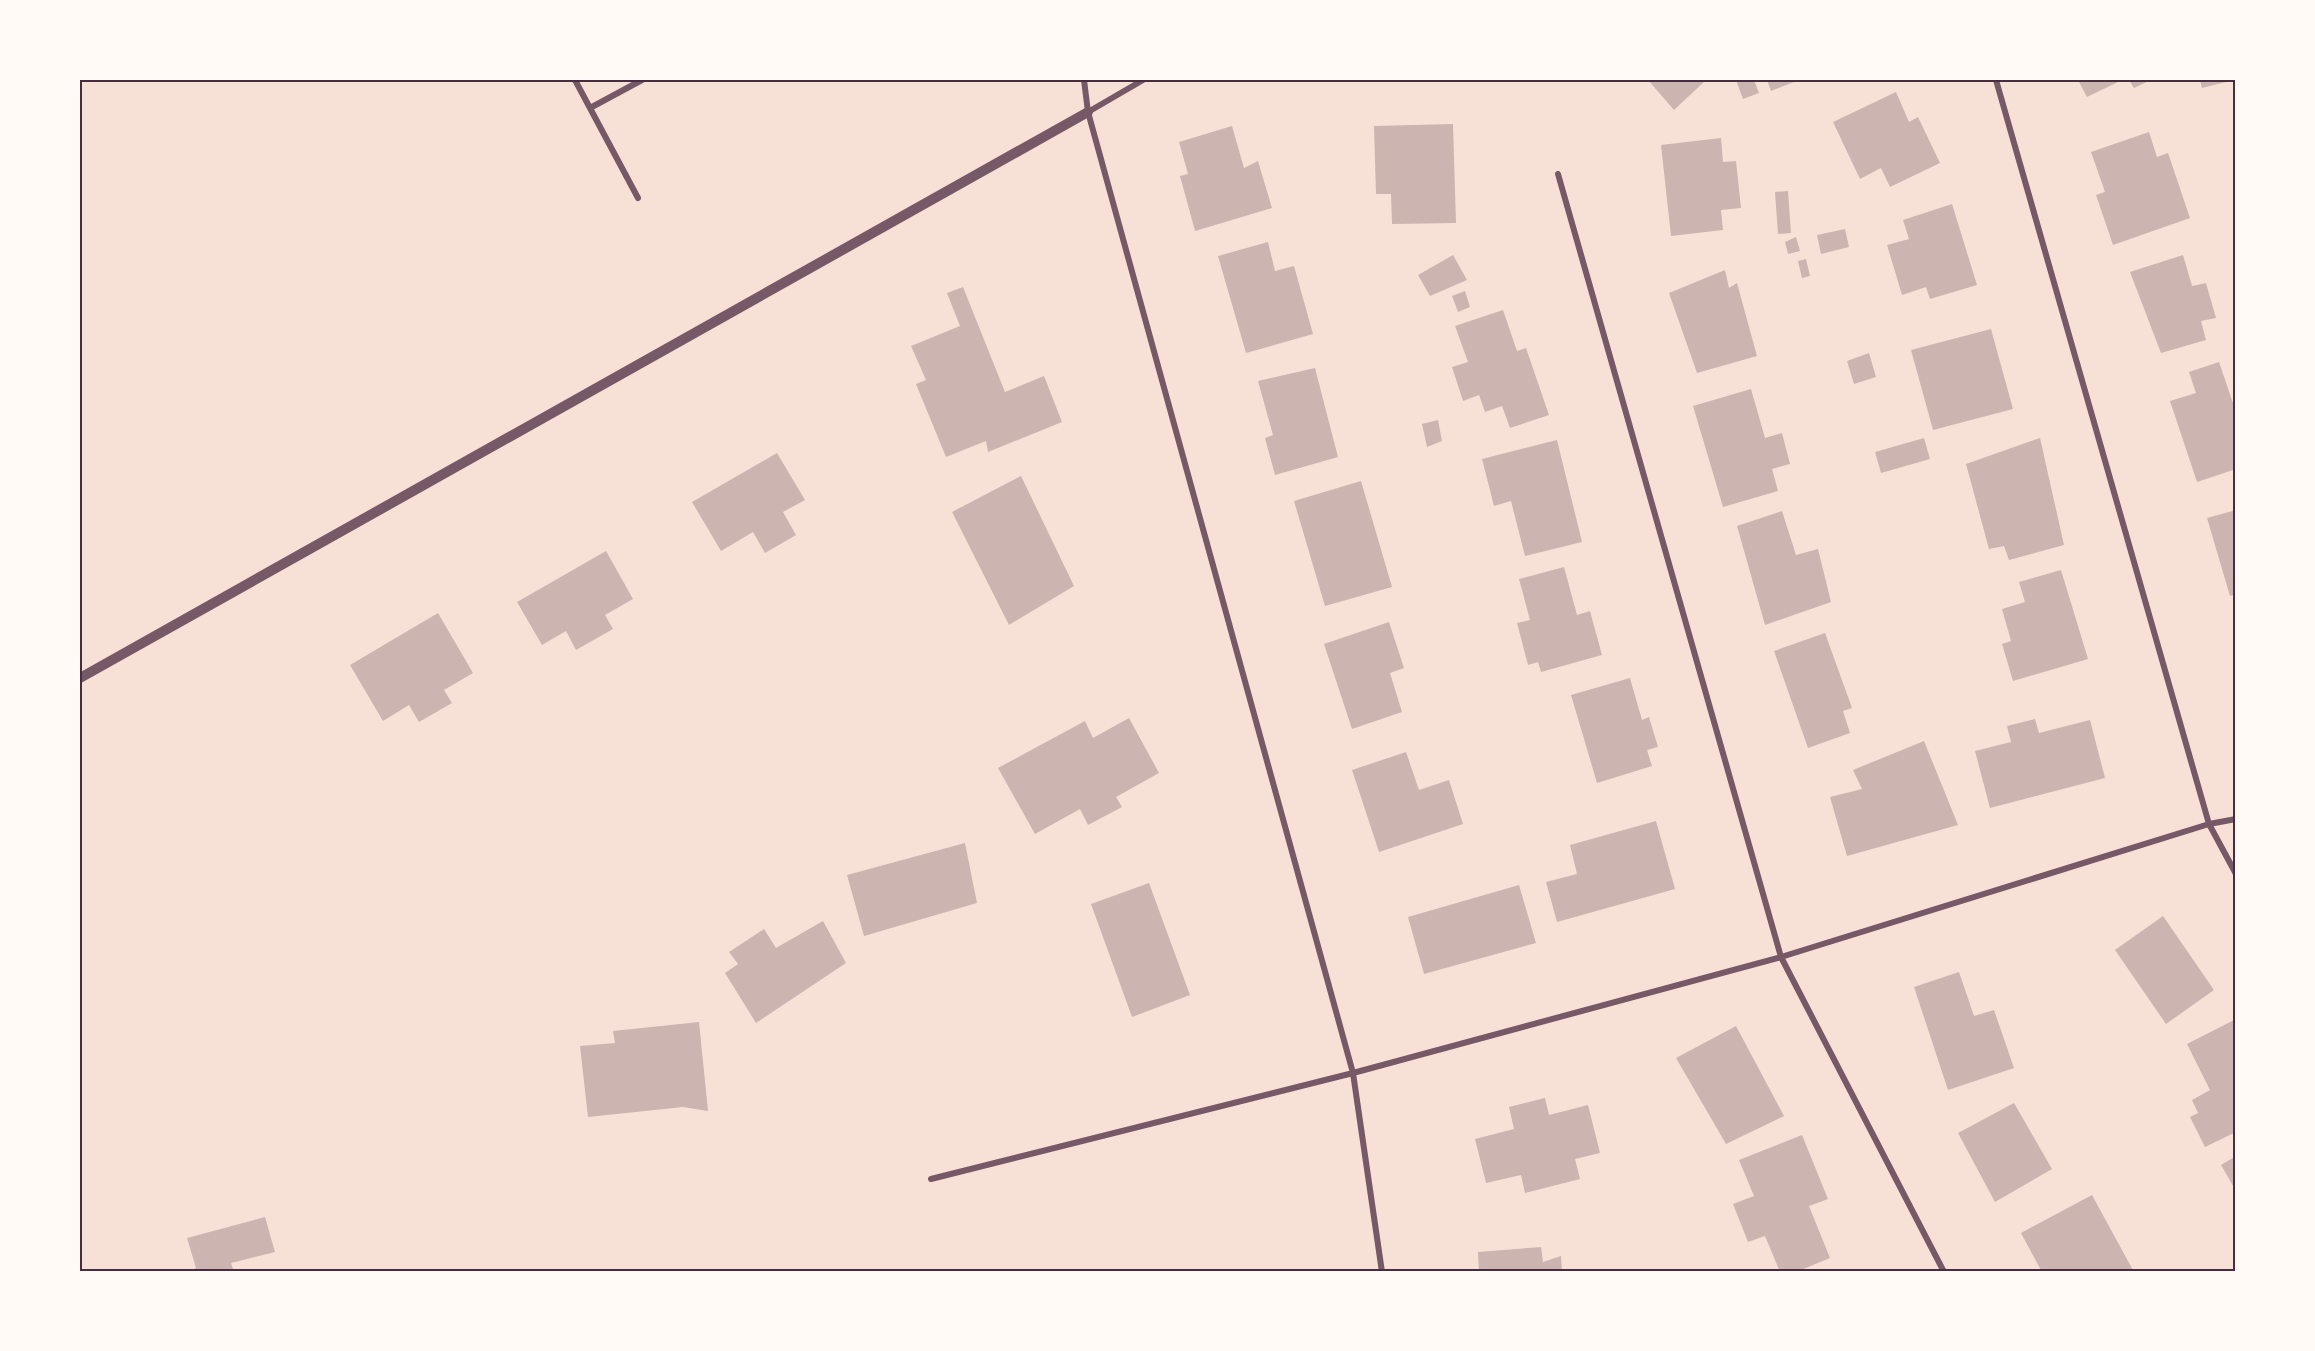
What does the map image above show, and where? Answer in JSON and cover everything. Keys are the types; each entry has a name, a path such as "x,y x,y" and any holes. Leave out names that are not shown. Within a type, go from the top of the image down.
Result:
{"street":[{"path":"575,80 638,198"},
{"path":"590,108 642,80"},
{"path":"1084,80 1088,112 1353,1073 1382,1272"},
{"path":"80,678 1143,80"},
{"path":"1996,80 2209,824 2235,874"},
{"path":"1558,174 1781,957 1944,1272"},
{"path":"931,1179 1353,1073 1781,957 2209,824 2235,819"}],"building":[{"path":"1648,80 1706,80 1674,110"},
{"path":"1736,80 1754,80 1759,93 1743,99"},
{"path":"1767,80 1799,80 1771,91"},
{"path":"2078,80 2122,80 2087,97"},
{"path":"2129,80 2151,80 2134,88"},
{"path":"2200,80 2234,80 2202,88"},
{"path":"1896,92 1909,122 1918,117 1940,163 1890,187 1881,168 1860,179 1833,122"},
{"path":"1453,124 1456,223 1392,224 1391,194 1376,194 1374,126"},
{"path":"1232,126 1244,168 1258,161 1272,208 1195,231 1180,176 1188,174 1179,142"},
{"path":"2149,132 2157,157 2168,153 2190,218 2113,245 2096,195 2105,192 2091,152"},
{"path":"1721,138 1723,162 1736,161 1741,208 1721,210 1723,230 1671,236 1661,145"},
{"path":"1788,191 1791,233 1778,234 1775,192"},
{"path":"1952,204 1977,285 1930,299 1926,287 1902,295 1887,245 1909,239 1903,220"},
{"path":"1845,229 1849,247 1821,254 1817,235"},
{"path":"1796,237 1800,251 1788,254 1785,242"},
{"path":"1268,242 1275,271 1294,266 1313,334 1246,353 1218,256"},
{"path":"1453,255 1467,280 1430,296 1418,275"},
{"path":"2183,255 2192,286 2206,283 2216,318 2201,321 2206,340 2161,353 2130,272"},
{"path":"1806,259 1810,276 1802,278 1798,261"},
{"path":"1725,270 1729,288 1737,283 1757,356 1697,373 1669,293"},
{"path":"963,287 1005,392 1044,376 1062,422 988,452 986,441 946,457 916,384 926,380 911,346 960,326 947,293"},
{"path":"1465,291 1470,307 1458,312 1452,296"},
{"path":"1503,310 1517,351 1526,348 1549,415 1510,428 1502,406 1485,412 1479,395 1463,401 1452,367 1468,362 1455,326"},
{"path":"1991,329 2013,409 1933,430 1911,350"},
{"path":"1869,353 1876,377 1854,384 1847,361"},
{"path":"2219,362 2236,412 2236,469 2197,482 2170,401 2196,393 2189,372"},
{"path":"1315,368 1338,457 1275,475 1265,438 1273,435 1258,381"},
{"path":"1751,389 1765,438 1782,433 1790,464 1772,469 1778,491 1723,507 1693,406"},
{"path":"1438,420 1442,441 1427,447 1422,424"},
{"path":"1924,438 1930,459 1881,473 1875,452"},
{"path":"2040,438 2064,545 2009,560 2004,546 1989,549 1966,464"},
{"path":"1557,440 1582,542 1525,556 1511,501 1494,506 1482,459"},
{"path":"777,453 805,500 783,512 796,535 765,553 753,532 721,551 692,502"},
{"path":"1021,476 1074,586 1009,625 952,512"},
{"path":"1361,481 1392,587 1325,606 1294,501"},
{"path":"2236,510 2236,594 2230,596 2207,518"},
{"path":"1782,511 1796,555 1818,549 1831,602 1765,625 1737,526"},
{"path":"606,551 633,599 605,615 613,629 576,650 566,631 542,645 517,602"},
{"path":"1564,567 1577,615 1590,611 1602,655 1541,672 1538,662 1528,665 1517,623 1530,620 1519,579"},
{"path":"2061,570 2088,659 2013,681 2002,644 2011,641 2002,609 2025,602 2019,582"},
{"path":"438,613 473,673 444,690 452,703 419,722 409,705 383,721 350,665"},
{"path":"1389,622 1404,668 1390,673 1402,712 1352,729 1324,644"},
{"path":"1825,633 1852,708 1843,711 1850,733 1808,748 1774,651"},
{"path":"1630,678 1642,720 1649,717 1658,747 1647,750 1652,766 1597,783 1571,695"},
{"path":"1129,718 1159,773 1116,797 1122,807 1088,825 1080,809 1035,834 998,768 1085,721 1093,738"},
{"path":"2035,719 2039,733 2090,720 2105,778 1990,808 1975,751 2011,742 2007,726"},
{"path":"1924,741 1958,825 1847,856 1830,797 1862,789 1853,770"},
{"path":"1406,752 1419,790 1449,780 1463,824 1379,852 1352,770"},
{"path":"1656,821 1675,889 1557,922 1546,882 1577,874 1570,845"},
{"path":"965,843 977,903 864,936 847,875"},
{"path":"1149,883 1190,995 1132,1017 1091,904"},
{"path":"1519,885 1536,943 1424,974 1408,917"},
{"path":"2163,916 2214,990 2166,1024 2115,950"},
{"path":"823,921 846,963 756,1023 725,973 738,964 729,952 764,929 776,948"},
{"path":"1959,972 1974,1016 1994,1010 2014,1068 1948,1090 1914,987"},
{"path":"2236,1019 2236,1132 2205,1147 2190,1117 2198,1113 2192,1100 2210,1090 2187,1044"},
{"path":"699,1022 708,1111 683,1107 588,1117 580,1046 615,1043 613,1031"},
{"path":"1736,1026 1784,1116 1726,1144 1676,1058"},
{"path":"1545,1098 1549,1115 1588,1105 1600,1153 1575,1159 1580,1179 1525,1193 1521,1175 1486,1183 1475,1139 1514,1129 1509,1107"},
{"path":"2014,1103 2052,1169 1995,1202 1958,1133"},
{"path":"1802,1135 1828,1199 1809,1206 1830,1258 1796,1272 1780,1272 1765,1236 1748,1242 1733,1204 1754,1196 1739,1160"},
{"path":"2236,1156 2236,1191 2221,1165"},
{"path":"2092,1195 2134,1272 2042,1272 2021,1233"},
{"path":"265,1217 275,1252 231,1263 234,1272 186,1272 196,1268 187,1238"},
{"path":"1541,1247 1543,1262 1561,1256 1562,1272 1479,1272 1478,1252"}]}
